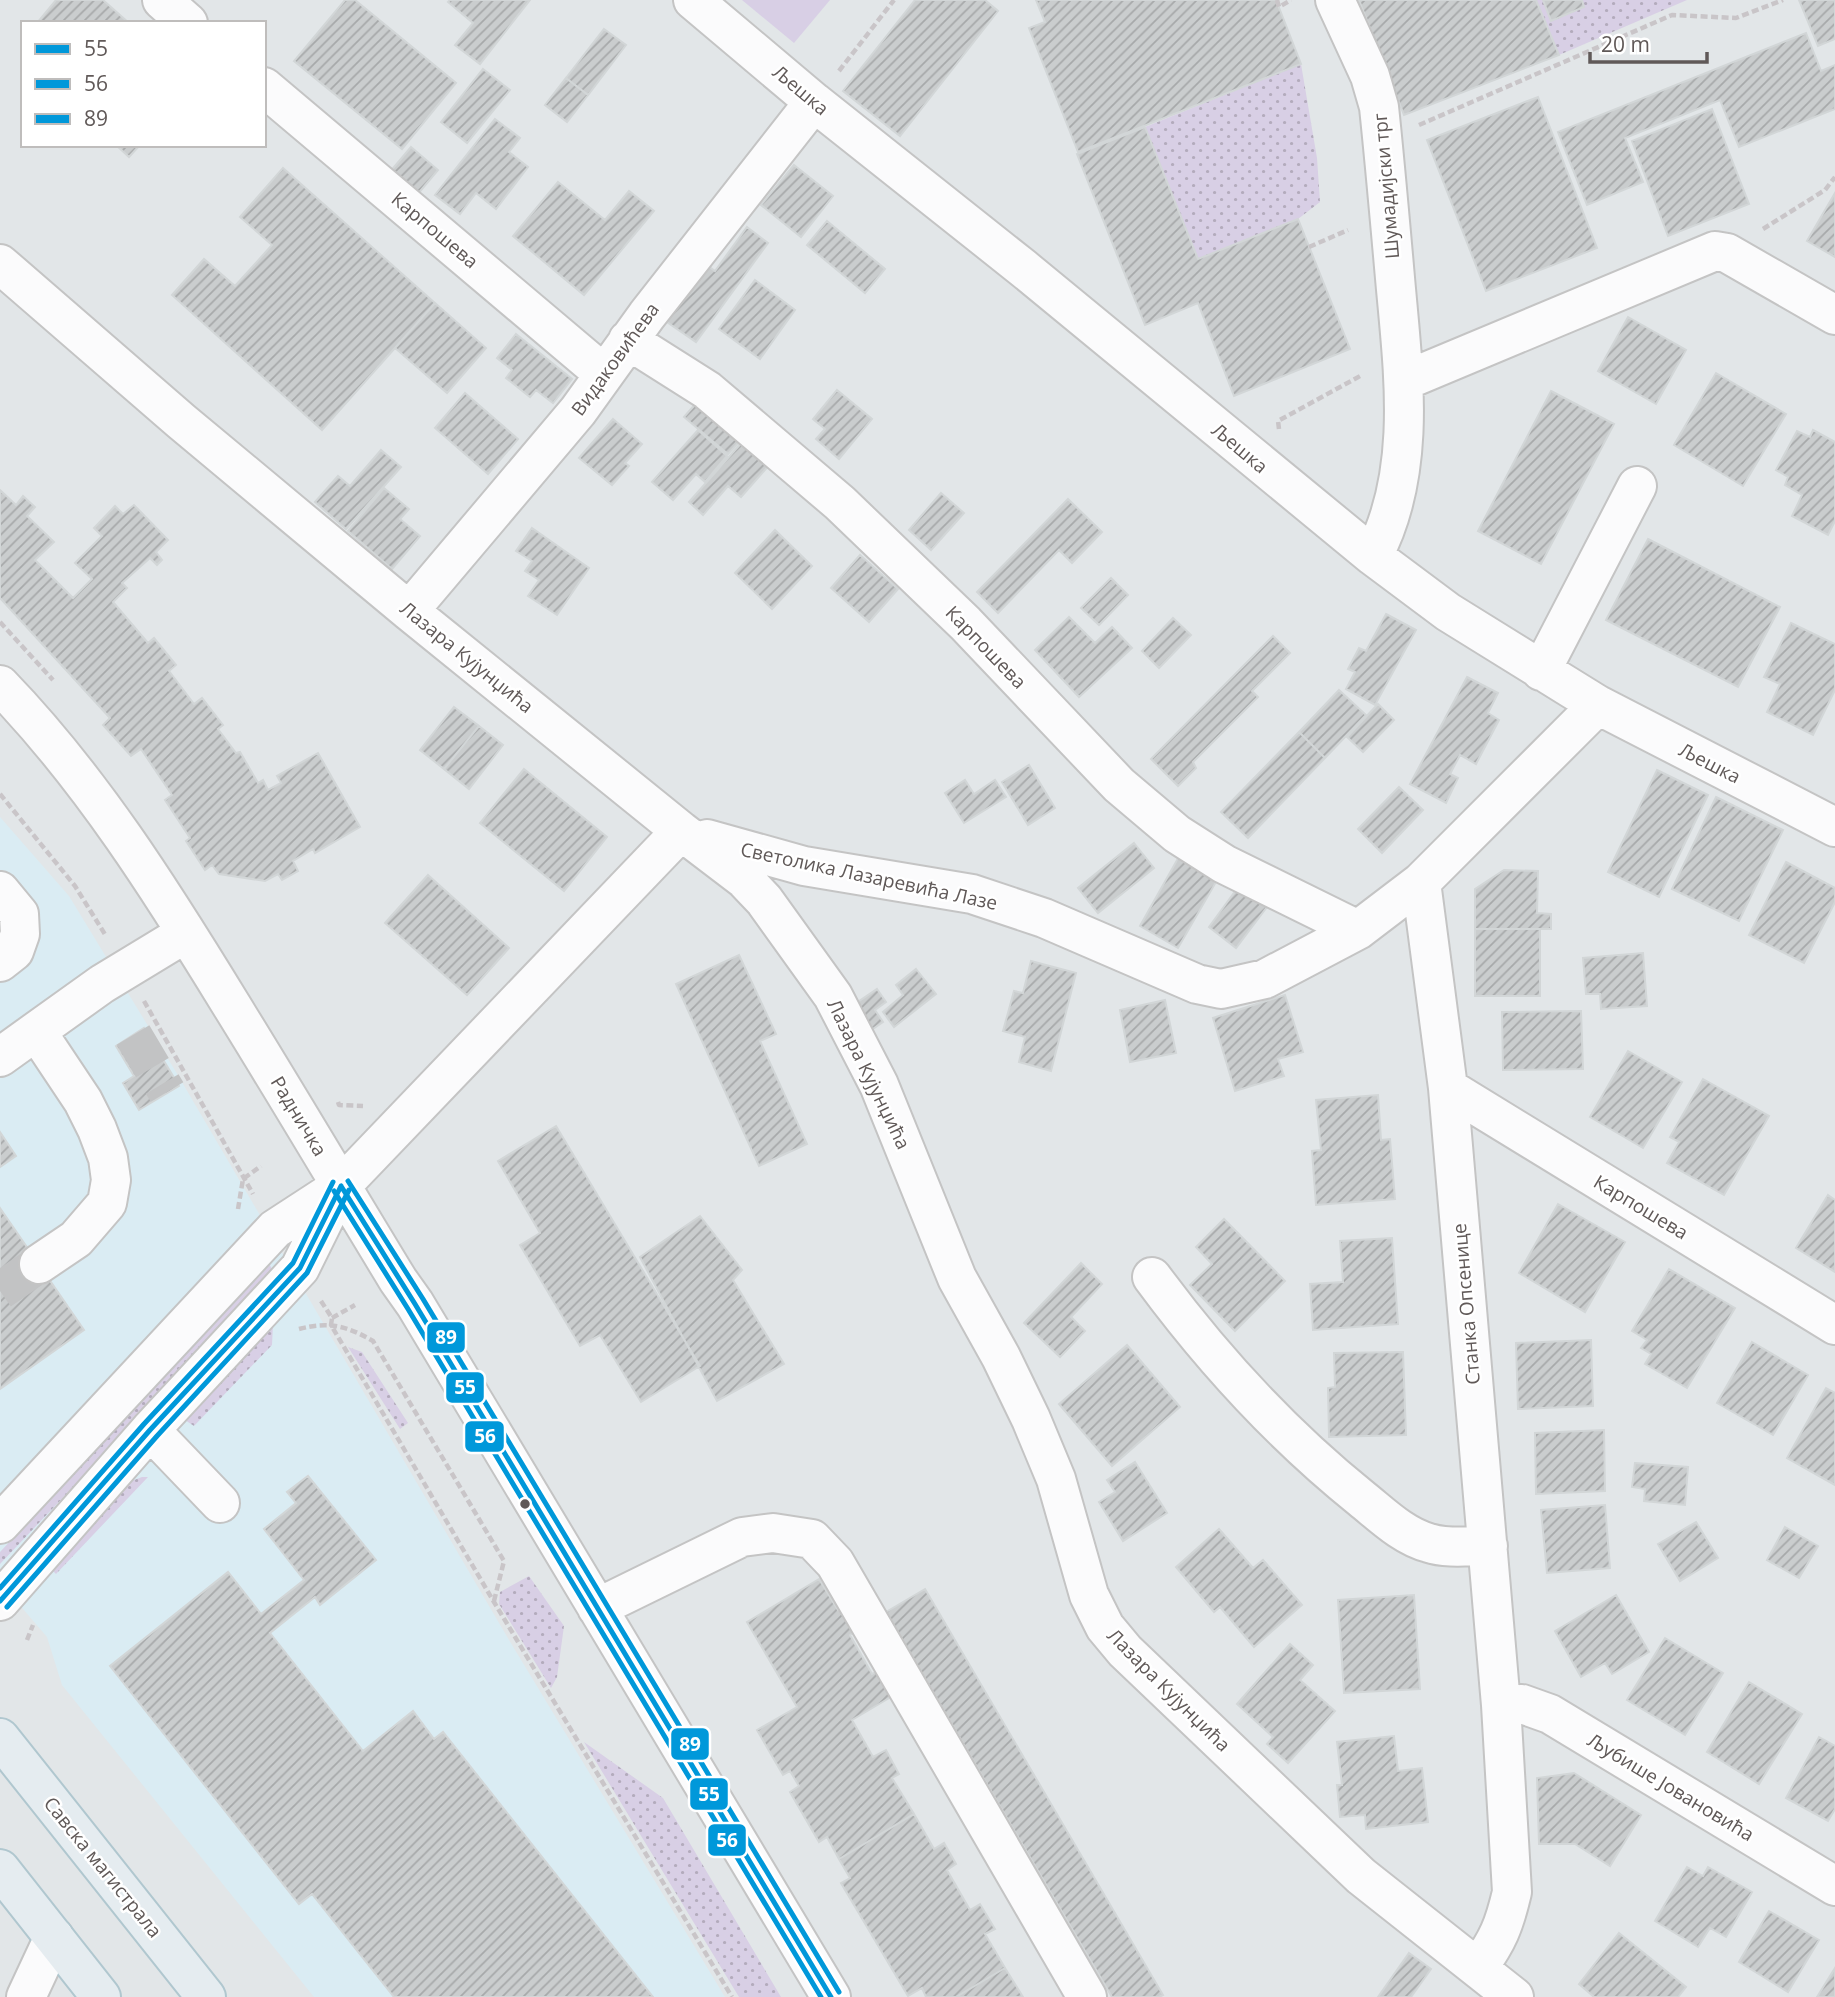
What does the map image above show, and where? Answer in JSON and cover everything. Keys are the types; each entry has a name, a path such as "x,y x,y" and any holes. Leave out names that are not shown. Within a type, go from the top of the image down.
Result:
{"main road":[{"name":"Савска магистрала","path":"0,1738 206,1997"},
{"path":"0,1869 100,1997"}],"street":[{"path":"162,0 186,21"},
{"name":"Љешка","path":"693,0 814,102 1023,268 1373,556 1448,612 1598,705 1835,827"},
{"name":"Шумадијски трг","path":"1335,0 1386,113 1404,381 1403,443 1399,478 1384,534 1373,556"},
{"name":"Карпошева","path":"266,89 604,374"},
{"name":"Видаковићева","path":"409,611 578,411 628,340 814,102"},
{"path":"1404,381 1716,254 1835,315"},
{"name":"Лазара Кујунџића","path":"0,264 181,421 409,611 681,831 744,878 764,900 833,996 859,1045 895,1123 957,1278 1001,1357 1031,1419 1056,1479 1089,1595 1105,1627 1125,1651 1361,1876 1514,1997"},
{"name":"Карпошева","path":"628,340 707,390 840,503 965,623 1119,785 1177,834 1224,864 1358,930"},
{"path":"1541,671 1637,486"},
{"name":"Радничка","path":"0,685 81,780 119,831 186,933 415,1304 831,1997"},
{"path":"1421,882 1598,705"},
{"path":"0,1524 275,1229 341,1185 681,831"},
{"name":"Светолика Лазаревића Лазе","path":"681,831 804,866 972,894 1044,918 1197,984 1221,989 1265,979 1358,930 1421,882"},
{"name":"Станка Опсенице","path":"1421,882 1448,1088 1501,1705 1512,1892 1506,1920 1497,1942 1478,1968"},
{"path":"0,891 19,914 20,934 14,951 0,961"},
{"path":"0,1057 102,984 186,933"},
{"path":"37,1032 83,1101 108,1158 111,1180 107,1203 92,1221 76,1239 39,1264"},
{"name":"Карпошева","path":"1448,1088 1835,1325"},
{"path":"0,1601 150,1430 300,1268 341,1185"},
{"path":"1152,1277 1194,1333 1241,1387 1287,1434 1393,1524 1429,1544 1488,1546"},
{"path":"150,1430 219,1503"},
{"path":"597,1608 742,1537 774,1533 812,1539 835,1563 1087,1997"},
{"name":"Љубише Јовановића","path":"1501,1705 1522,1704 1550,1714 1835,1886"},
{"path":"26,1997 54,1937"}],"path":[{"path":"865,39 894,0"},
{"path":"1277,0 1279,7 1291,0"},
{"path":"1386,113 1672,15 1736,18 1783,0"},
{"path":"1716,254 1825,190 1835,177"},
{"path":"1309,247 1348,230"},
{"path":"1279,440 1278,421 1362,375"},
{"path":"340,1105 364,1107 372,1102"},
{"path":"243,1179 261,1167"},
{"path":"319,1297 332,1318 331,1325 494,1602 732,1997"},
{"path":"332,1318 355,1305"},
{"path":"331,1325 352,1329 373,1341 504,1561 494,1602"}],"shaded area":[{"path":"742,0 830,0 794,43"},
{"path":"1536,0 1687,0 1559,55"},
{"path":"1301,64 1317,158 1320,202 1298,219 1198,259 1145,127"},
{"path":"0,817 69,896 176,1072 509,1640 725,1997 314,1997 62,1685 47,1637 0,1582"},
{"path":"270,1265 274,1275 0,1564 0,1552"},
{"path":"273,1324 272,1345 194,1426 185,1420"},
{"path":"348,1347 362,1352 408,1423 400,1429"},
{"path":"148,1477 56,1574 48,1566 126,1483"},
{"path":"529,1576 564,1626 557,1677 551,1688 499,1604 500,1592"},
{"path":"584,1742 663,1798 781,1997 739,1997"}],"building":[{"path":"56,0 103,0 127,21 39,21"},
{"path":"345,0 355,0 456,83 402,149 294,61"},
{"path":"530,0 480,64 455,45 473,23 448,2"},
{"path":"915,0 985,0 998,11 900,136 843,91"},
{"path":"1036,0 1276,0 1301,64 1078,152 1029,28 1045,22"},
{"path":"1359,0 1536,0 1559,55 1404,115"},
{"path":"1543,0 1582,0 1584,7 1551,21"},
{"path":"1799,0 1835,0 1835,39 1818,46"},
{"path":"604,29 626,45 588,95 566,78"},
{"path":"1806,33 1821,71 1835,65 1835,109 1739,147 1720,100 1625,138 1643,182 1587,205 1558,132"},
{"path":"483,69 510,90 467,143 441,122"},
{"path":"566,78 588,95 567,122 545,105"},
{"path":"1538,97 1597,248 1486,291 1427,140"},
{"path":"1712,109 1749,204 1668,236 1632,141"},
{"path":"495,119 520,138 509,152 528,167 496,209 476,193 460,214 435,195"},
{"path":"1145,127 1198,259 1298,219 1350,349 1234,396 1198,303 1145,325 1077,154"},
{"path":"118,147 138,147 129,157"},
{"path":"411,147 438,170 411,202 384,179"},
{"path":"794,165 833,196 801,237 761,205"},
{"path":"283,168 435,303 322,430 172,295 204,259 235,286 272,245 240,217"},
{"path":"558,182 605,220 629,191 654,211 584,295 513,236"},
{"path":"1835,193 1835,257 1807,241"},
{"path":"827,221 885,269 865,293 807,245"},
{"path":"747,227 768,243 696,342 664,320 704,263 715,271"},
{"path":"755,280 795,310 760,359 719,329"},
{"path":"435,303 486,348 447,393 395,348"},
{"path":"1628,317 1686,350 1656,404 1598,371"},
{"path":"516,334 572,379 553,403 536,390 530,397 506,378 512,370 497,358"},
{"path":"1716,373 1786,414 1743,486 1674,445"},
{"path":"837,390 872,419 839,459 816,439 825,429 813,419"},
{"path":"1551,391 1614,424 1541,564 1478,531"},
{"path":"465,393 518,439 488,474 435,428"},
{"path":"698,401 742,439 728,454 684,417"},
{"path":"613,419 642,444 625,463 629,466 612,485 579,458"},
{"path":"698,430 727,456 705,482 696,474 673,500 652,482"},
{"path":"1813,430 1835,442 1835,521 1828,535 1792,516 1802,495 1785,485 1788,477 1776,470 1797,431 1810,437"},
{"path":"744,440 771,463 741,497 728,486 703,515 689,502"},
{"path":"381,450 401,467 346,529 315,502 338,476 350,486"},
{"path":"384,488 409,509 400,519 420,536 392,569 348,531"},
{"path":"0,490 16,505 23,496 35,507 27,516 54,542 35,560 73,598 92,579 75,563 102,536 94,528 115,506 123,514 134,505 168,540 156,552 162,560 157,565 150,558 122,583 127,588 113,602 148,643 154,638 176,665 169,671 194,704 202,698 223,725 218,729 236,753 240,752 258,783 263,780 268,790 281,783 277,776 318,753 360,827 315,853 313,849 293,861 298,871 282,880 278,874 265,881 219,874 212,865 205,870 186,841 190,838 165,800 172,795 141,749 131,756 103,725 110,718 0,598"},
{"path":"941,493 964,513 931,550 909,530"},
{"path":"1068,499 1102,532 1072,563 1059,550 998,613 977,592"},
{"path":"532,528 589,568 557,615 528,596 539,580 525,571 532,561 516,551"},
{"path":"775,530 812,566 772,609 735,573"},
{"path":"1648,539 1780,607 1738,687 1606,620"},
{"path":"860,555 898,589 869,622 831,588"},
{"path":"1111,578 1128,595 1099,625 1081,608"},
{"path":"1386,614 1416,630 1375,705 1346,689 1355,672 1348,669 1359,648 1366,651"},
{"path":"1069,617 1095,643 1112,627 1132,648 1079,697 1035,650"},
{"path":"1173,618 1191,635 1159,668 1142,651"},
{"path":"1791,623 1835,644 1835,690 1813,735 1767,712 1780,684 1764,677"},
{"path":"1273,636 1290,653 1252,691 1258,697 1193,762 1196,768 1178,786 1151,759"},
{"path":"1467,677 1498,693 1488,713 1499,720 1476,764 1460,755 1450,774 1458,778 1446,803 1410,784"},
{"path":"1339,690 1366,715 1325,758 1299,732"},
{"path":"1378,704 1394,720 1363,752 1347,737"},
{"path":"454,707 479,726 444,769 420,750"},
{"path":"479,726 503,745 469,789 444,769"},
{"path":"1299,732 1325,758 1248,838 1221,812"},
{"path":"1029,765 1055,808 1028,825 1002,782"},
{"path":"524,769 607,837 564,891 480,823"},
{"path":"1657,770 1708,795 1659,897 1608,872"},
{"path":"965,780 974,794 995,780 1006,797 964,823 945,793"},
{"path":"1399,787 1423,810 1382,853 1358,829"},
{"path":"1716,797 1783,830 1739,921 1672,889"},
{"path":"1134,843 1154,868 1098,913 1078,888"},
{"path":"1181,853 1220,875 1178,948 1140,926"},
{"path":"1786,862 1835,888 1835,902 1804,963 1749,935"},
{"path":"1504,870 1538,871 1537,913 1551,914 1551,929 1475,929 1475,889"},
{"path":"428,875 509,948 467,995 385,923"},
{"path":"1239,886 1267,907 1236,948 1209,927"},
{"path":"1475,929 1540,929 1540,996 1475,996"},
{"path":"1643,953 1647,1006 1601,1009 1600,994 1586,994 1583,958"},
{"path":"739,955 776,1034 760,1041 807,1144 759,1166 676,984"},
{"path":"1031,961 1076,973 1051,1071 1019,1062 1025,1037 1003,1031 1014,991 1023,993"},
{"path":"916,969 936,994 894,1027 883,1012 903,995 896,985"},
{"path":"877,989 886,1002 875,1010 883,1022 864,1035 846,1010"},
{"path":"1285,995 1303,1052 1278,1059 1284,1076 1235,1091 1213,1018"},
{"path":"1165,1000 1176,1053 1130,1062 1120,1010"},
{"path":"1581,1011 1583,1069 1503,1070 1502,1012"},
{"path":"144,1028 179,1086 139,1110 123,1083 134,1076 116,1046"},
{"path":"1628,1051 1682,1082 1643,1148 1590,1117"},
{"path":"1703,1079 1769,1116 1724,1195 1667,1163 1679,1142 1670,1137"},
{"path":"1378,1095 1381,1140 1390,1139 1395,1199 1316,1205 1312,1151 1321,1150 1316,1100"},
{"path":"556,1126 700,1366 641,1402 600,1335 580,1346 520,1245 540,1233 498,1161"},
{"path":"0,1132 16,1156 0,1167"},
{"path":"1828,1195 1835,1200 1835,1272 1796,1248"},
{"path":"1558,1204 1625,1242 1585,1312 1519,1273"},
{"path":"0,1208 84,1330 0,1389"},
{"path":"700,1216 742,1270 733,1280 784,1364 717,1401 640,1257"},
{"path":"1224,1219 1285,1281 1235,1331 1190,1285 1212,1264 1196,1247"},
{"path":"1392,1238 1398,1324 1313,1330 1310,1284 1343,1282 1340,1241"},
{"path":"1081,1263 1102,1284 1071,1317 1085,1331 1060,1357 1024,1323"},
{"path":"1669,1269 1735,1308 1687,1388 1645,1364 1651,1354 1641,1348 1647,1340 1632,1331"},
{"path":"1591,1340 1593,1406 1518,1409 1516,1343"},
{"path":"1752,1342 1808,1375 1773,1435 1717,1403"},
{"path":"1127,1345 1180,1407 1112,1466 1059,1404"},
{"path":"1403,1352 1406,1435 1329,1437 1328,1388 1335,1387 1334,1353"},
{"path":"1826,1388 1835,1393 1835,1485 1787,1458"},
{"path":"1604,1430 1605,1491 1536,1494 1535,1433"},
{"path":"1135,1462 1167,1513 1123,1541 1099,1502 1115,1492 1107,1480"},
{"path":"1635,1463 1688,1467 1685,1505 1644,1501 1645,1489 1632,1487"},
{"path":"308,1476 376,1560 320,1605 315,1597 270,1633 363,1751 413,1711 434,1739 443,1732 653,1997 394,1997 312,1894 299,1904 110,1666 228,1572 261,1614 304,1580 264,1529 296,1503 287,1492"},
{"path":"1605,1505 1610,1568 1547,1573 1541,1510"},
{"path":"1696,1522 1718,1558 1680,1581 1658,1544"},
{"path":"1785,1527 1818,1546 1799,1578 1767,1560"},
{"path":"1219,1529 1253,1568 1263,1560 1302,1605 1254,1647 1220,1607 1214,1612 1176,1567"},
{"path":"819,1579 838,1610 846,1605 860,1629 850,1635 872,1674 881,1669 896,1694 852,1720 873,1757 886,1750 899,1774 892,1778 914,1814 839,1859 827,1837 819,1842 790,1792 799,1786 790,1771 783,1775 757,1730 797,1707 747,1622"},
{"path":"925,1589 1163,1995 1112,1997 886,1612"},
{"path":"1414,1595 1420,1689 1344,1693 1338,1600"},
{"path":"1616,1595 1649,1652 1612,1674 1605,1663 1581,1677 1555,1631"},
{"path":"1665,1638 1723,1673 1685,1735 1627,1700"},
{"path":"1290,1644 1313,1665 1300,1680 1335,1711 1288,1763 1267,1744 1273,1737 1237,1704"},
{"path":"1749,1682 1802,1714 1759,1784 1707,1752"},
{"path":"1394,1736 1398,1771 1422,1768 1428,1822 1366,1829 1365,1815 1340,1817 1337,1785 1342,1785 1337,1742"},
{"path":"1819,1737 1835,1746 1835,1809 1828,1821 1786,1798"},
{"path":"1574,1773 1641,1815 1610,1866 1575,1844 1539,1844 1537,1778"},
{"path":"914,1814 934,1849 944,1843 956,1864 947,1870 970,1910 980,1904 995,1929 985,1934 1005,1968 956,1997 926,1997 922,1988 908,1996 841,1883 850,1878 839,1859"},
{"path":"1687,1867 1703,1876 1708,1867 1752,1892 1726,1937 1710,1928 1698,1947 1655,1921"},
{"path":"1769,1911 1819,1940 1788,1992 1739,1962"},
{"path":"1619,1933 1686,1987 1678,1997 1594,1997 1579,1984"},
{"path":"1409,1953 1431,1969 1411,1997 1378,1997"},
{"path":"1005,1968 1023,1997 956,1997"},
{"path":"1835,1968 1835,1997 1817,1997"}],"tunnel":[{"path":"133,1035 167,1092"},
{"path":"0,1291 39,1264"}],"transit line":[{"name":"89","path":"348,1181 423,1299 839,1992"},
{"name":"89","path":"0,1588 144,1424 293,1263 333,1182"},
{"name":"55","path":"341,1186 415,1304 831,1997"},
{"name":"55","path":"0,1601 150,1430 300,1268 341,1186"},
{"name":"56","path":"7,1607 157,1436 307,1273 349,1190"},
{"name":"56","path":"334,1191 408,1309 821,1997"}]}
